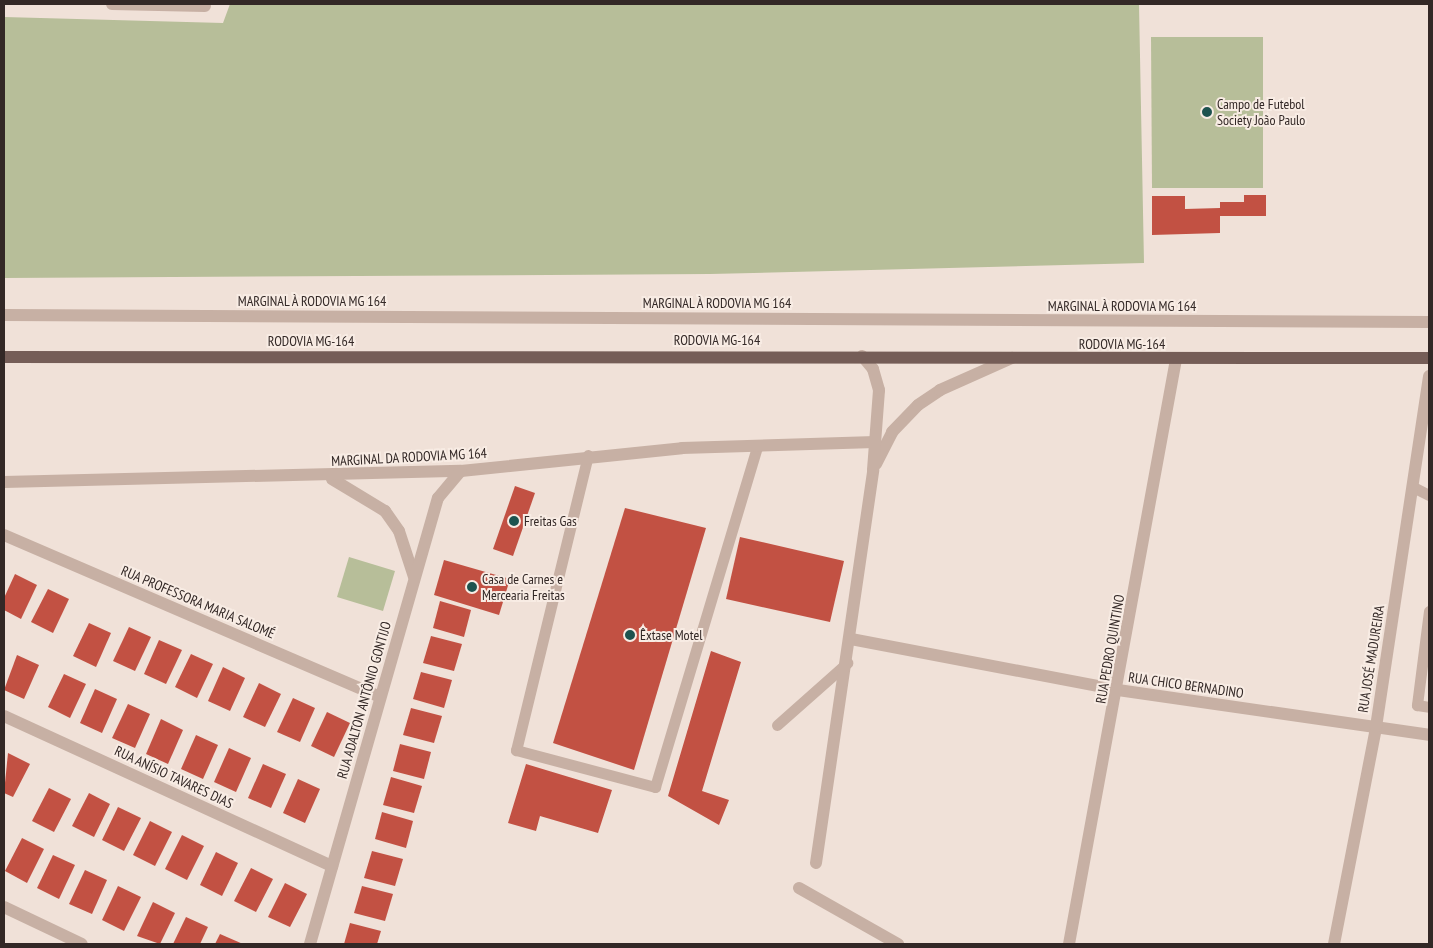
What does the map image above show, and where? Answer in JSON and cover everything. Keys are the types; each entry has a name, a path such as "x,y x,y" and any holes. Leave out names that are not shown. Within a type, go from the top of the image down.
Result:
{"main road":[{"name":"RODOVIA MG-164","path":"4,357 862,356 1176,359 1429,358"}],"street":[{"path":"112,4 205,6"},
{"name":"MARGINAL À RODOVIA MG 164","path":"4,315 1429,322"},
{"path":"816,863 851,639 873,470 880,390 873,369 862,356"},
{"path":"873,470 892,432 918,405 940,390 1012,358"},
{"name":"RUA PEDRO QUINTINO","path":"1069,944 1118,690 1176,359"},
{"name":"RUA JOSÉ MADUREIRA","path":"1334,944 1376,727 1429,376"},
{"name":"MARGINAL DA RODOVIA MG 164","path":"4,482 328,477 461,471 588,455 875,442"},
{"name":"RUA ADALTON ANTÔNIO GONTIJO","path":"310,944 438,498 461,471"},
{"path":"328,477 352,487 385,511 399,531 414,578"},
{"name":"RUA PROFESSORA MARIA SALOMÉ","path":"4,535 380,698"},
{"name":"RUA CHICO BERNADINO","path":"851,639 1118,690 1429,735"},
{"name":"RUA ANÍSIO TAVARES DIAS","path":"4,716 332,866"},
{"path":"799,888 898,944"},
{"path":"4,907 82,944"}],"lane":[{"path":"588,455 516,750 655,787 757,446"},
{"path":"1413,487 1429,495"},
{"path":"1429,611 1416,705 1429,707"},
{"path":"777,725 847,663"}],"green space":[{"path":"230,4 1139,4 1144,263 710,274 4,278 4,17 223,23"},
{"name":"Campo de Futebol Society João Paulo","path":"1151,37 1263,37 1263,188 1152,188"},
{"path":"349,557 395,571 383,611 337,597"}],"building":[{"path":"1244,195 1266,195 1266,216 1220,216 1220,233 1152,235 1152,196 1185,196 1185,209 1220,208 1220,202 1244,202"},
{"name":"Freitas Gas","path":"515,486 535,493 513,556 493,549"},
{"name":"Êxtase Motel","path":"625,508 706,528 634,770 553,743"},
{"path":"740,537 844,561 830,622 726,599"},
{"name":"Casa de Carnes e Mercearia Freitas","path":"444,560 510,579 499,615 434,595"},
{"path":"15,574 37,585 21,619 4,610 4,598"},
{"path":"48,589 69,599 53,633 31,622"},
{"path":"440,601 471,610 464,637 433,628"},
{"path":"89,623 111,633 96,667 73,656"},
{"path":"129,627 151,637 135,671 113,661"},
{"path":"431,636 462,644 454,671 423,663"},
{"path":"159,640 182,650 166,684 144,674"},
{"path":"711,651 741,662 702,791 729,800 719,825 668,796"},
{"path":"191,654 213,664 197,698 175,687"},
{"path":"17,655 39,665 24,699 4,690"},
{"path":"223,667 245,678 230,711 208,701"},
{"path":"421,672 452,680 444,708 413,699"},
{"path":"64,674 86,684 70,718 48,707"},
{"path":"259,683 281,694 265,727 243,717"},
{"path":"95,689 117,699 102,733 80,723"},
{"path":"293,698 315,708 300,742 277,732"},
{"path":"128,704 150,714 135,748 112,738"},
{"path":"411,708 442,716 434,743 403,735"},
{"path":"327,712 350,723 334,757 311,746"},
{"path":"161,719 183,730 168,764 146,754"},
{"path":"196,735 218,745 203,779 181,769"},
{"path":"400,744 431,752 424,779 393,771"},
{"path":"229,748 251,758 236,792 214,782"},
{"path":"8,753 30,764 13,797 4,793"},
{"path":"263,764 286,774 271,808 248,798"},
{"path":"526,764 612,790 598,833 540,816 536,831 508,823"},
{"path":"391,777 422,786 414,813 383,805"},
{"path":"298,779 320,789 305,823 283,813"},
{"path":"49,788 71,799 54,832 32,821"},
{"path":"89,793 110,804 94,837 72,826"},
{"path":"118,807 141,818 124,851 102,840"},
{"path":"382,812 413,821 406,848 375,839"},
{"path":"150,821 172,832 155,866 133,855"},
{"path":"182,835 204,846 187,880 165,869"},
{"path":"22,838 44,849 27,883 5,871"},
{"path":"372,851 403,859 395,886 364,878"},
{"path":"216,852 238,863 222,896 200,885"},
{"path":"53,855 75,865 59,899 37,888"},
{"path":"251,868 273,879 256,912 234,901"},
{"path":"85,870 107,880 92,914 69,904"},
{"path":"285,883 307,894 290,927 268,917"},
{"path":"118,886 141,897 124,931 102,920"},
{"path":"362,886 393,894 385,921 354,913"},
{"path":"153,902 175,913 160,944 137,936"},
{"path":"186,917 208,927 200,944 173,944"},
{"path":"350,923 381,931 377,944 344,944"},
{"path":"220,934 243,944 215,944"}],"place":[{"name":"Campo de Futebol Society João Paulo","path":"1207,112"},
{"name":"Freitas Gas","path":"514,521"},
{"name":"Casa de Carnes e Mercearia Freitas","path":"472,587"},
{"name":"Êxtase Motel","path":"630,635"}]}
